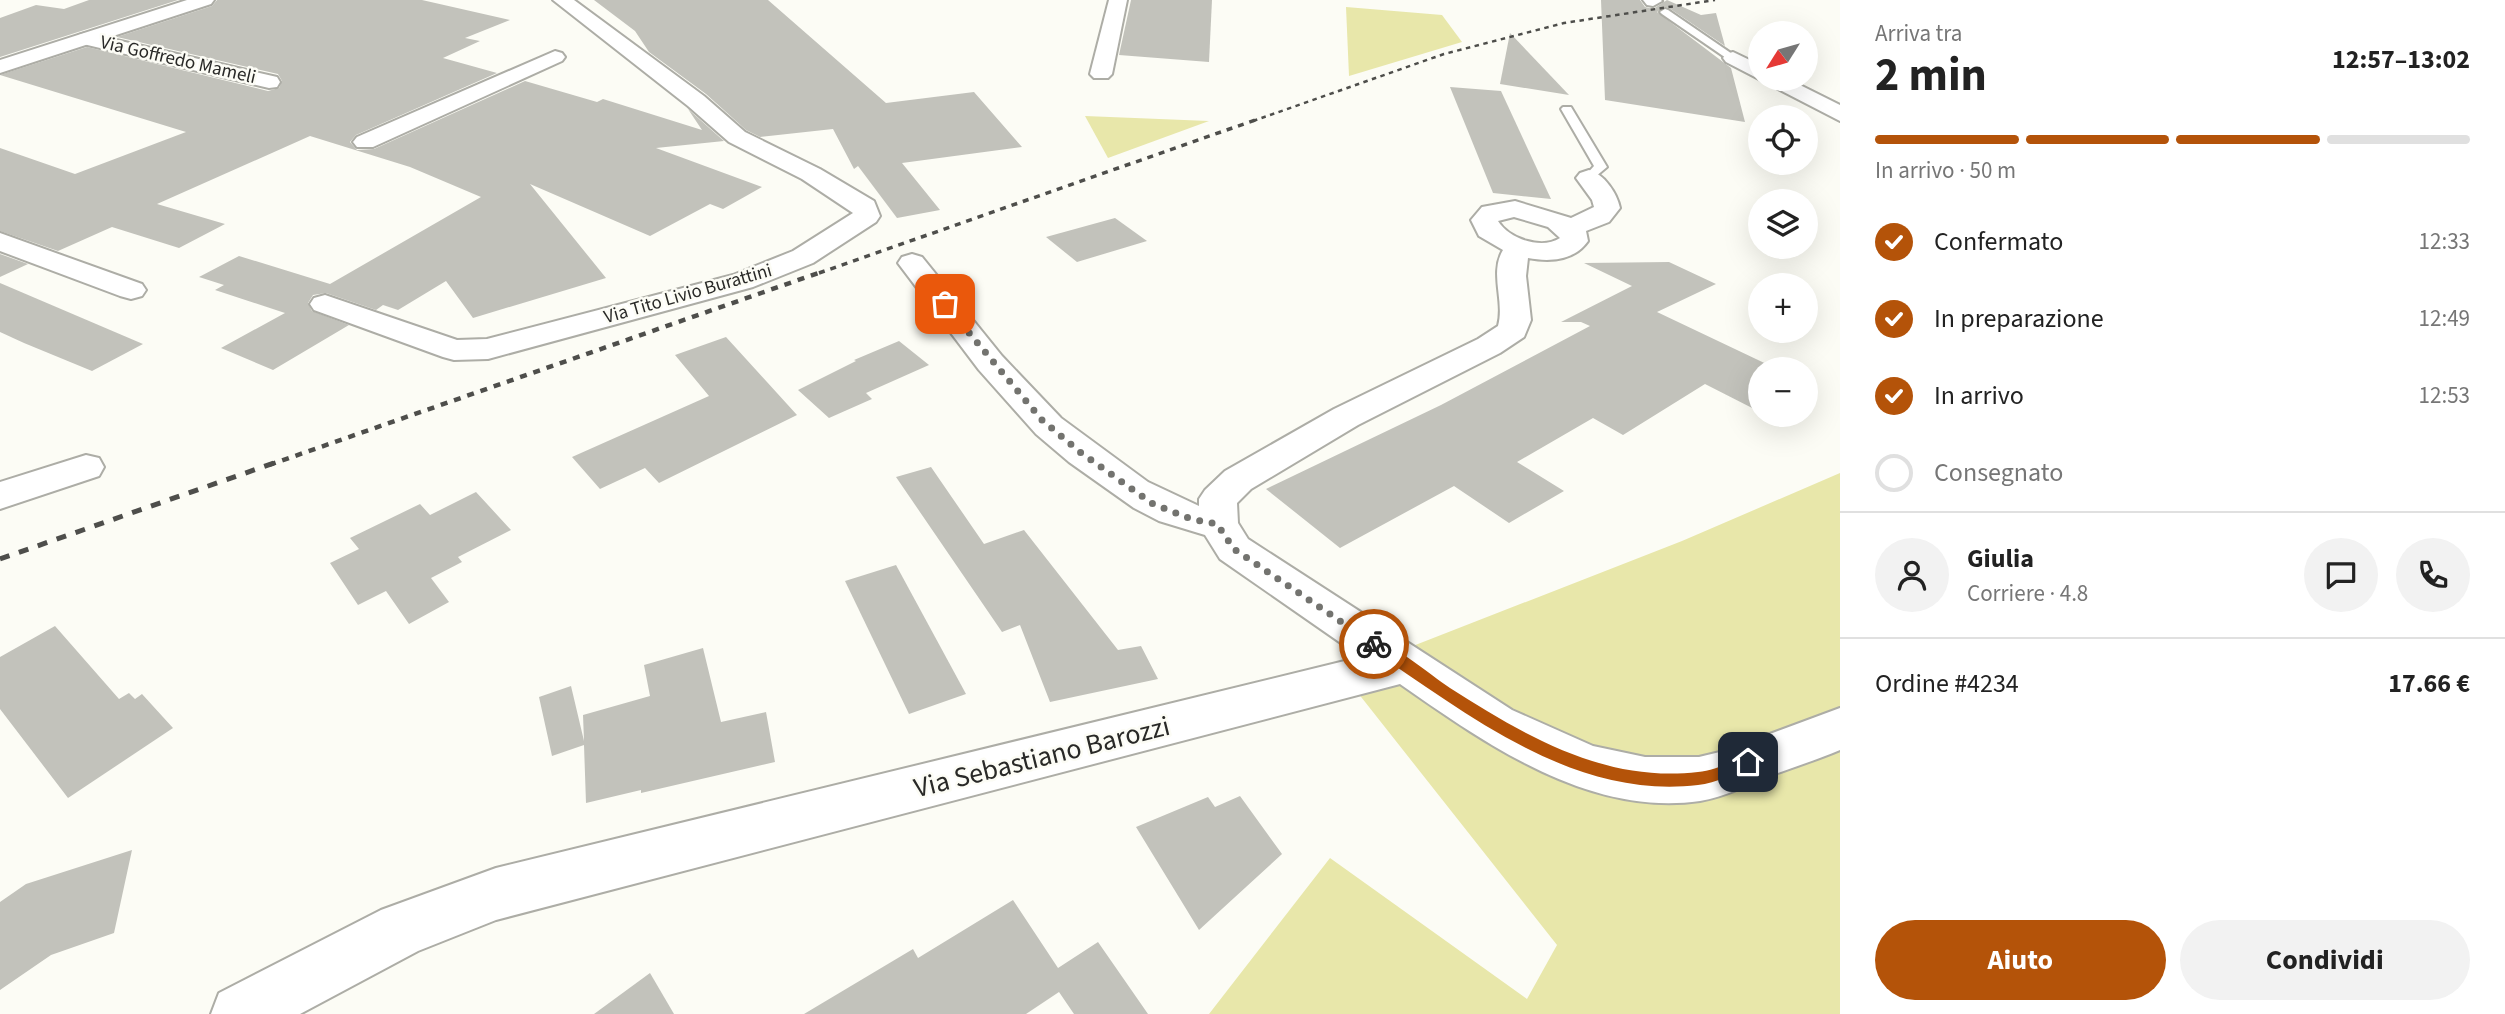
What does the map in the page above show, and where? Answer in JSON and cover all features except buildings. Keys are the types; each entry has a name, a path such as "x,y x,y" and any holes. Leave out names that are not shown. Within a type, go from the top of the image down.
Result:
{"street":[{"name":"Via Goffredo Mameli","path":"0,67 205,0"},
{"name":"Via Tito Livio Burattini","path":"325,304 454,350 488,349 743,281 803,257 867,216 865,207 844,192 737,137 696,101 608,47 595,26 562,0"},
{"path":"1101,74 1118,0"},
{"path":"365,142 565,59 540,51 595,26"},
{"name":"Via Goffredo Mameli","path":"86,39 269,82"},
{"path":"1733,58 1748,66"},
{"path":"1795,91 1840,114"},
{"path":"1568,227 1603,215 1607,208 1605,200 1589,178"},
{"path":"1502,209 1530,211 1568,227 1574,240 1571,246 1550,251 1519,247 1505,242 1485,229 1482,222 1485,216 1502,209"},
{"path":"0,241 131,290"},
{"path":"1519,247 1513,254 1511,264 1517,309 1513,330 1489,346 1346,417 1238,480 1218,499 1217,524 1234,549 1404,665 1495,724 1541,749 1584,766 1629,777 1665,781 1701,779 1820,738 1840,728"},
{"path":"912,263 1042,420 1080,452 1153,504 1191,519 1217,524"},
{"path":"0,496 86,467"},
{"name":"Via Sebastiano Barozzi","path":"240,1014 401,930 496,894 1404,665"}],"lane":[{"path":"1657,4 1733,58"},
{"path":"1567,108 1601,167 1589,178"}],"shaded area":[{"path":"1346,7 1442,15 1462,42 1349,76"},
{"path":"1085,116 1209,121 1108,158"},
{"path":"1840,473 1840,1014 1209,1014 1330,858 1527,999 1557,945 1339,669 1377,660 1682,541"}],"railway":[{"path":"1253,121 1444,54 1564,23 1715,0"},
{"path":"819,273 1258,119"},
{"path":"269,465 824,271"},
{"path":"0,559 274,463"}],"way so far":[{"path":"945,304 1042,420 1080,452 1153,504 1191,519 1217,524 1234,549 1374,644"}],"route":[{"path":"1374,644 1495,724 1541,749 1584,766 1629,777 1665,781 1701,779 1748,762"}]}
